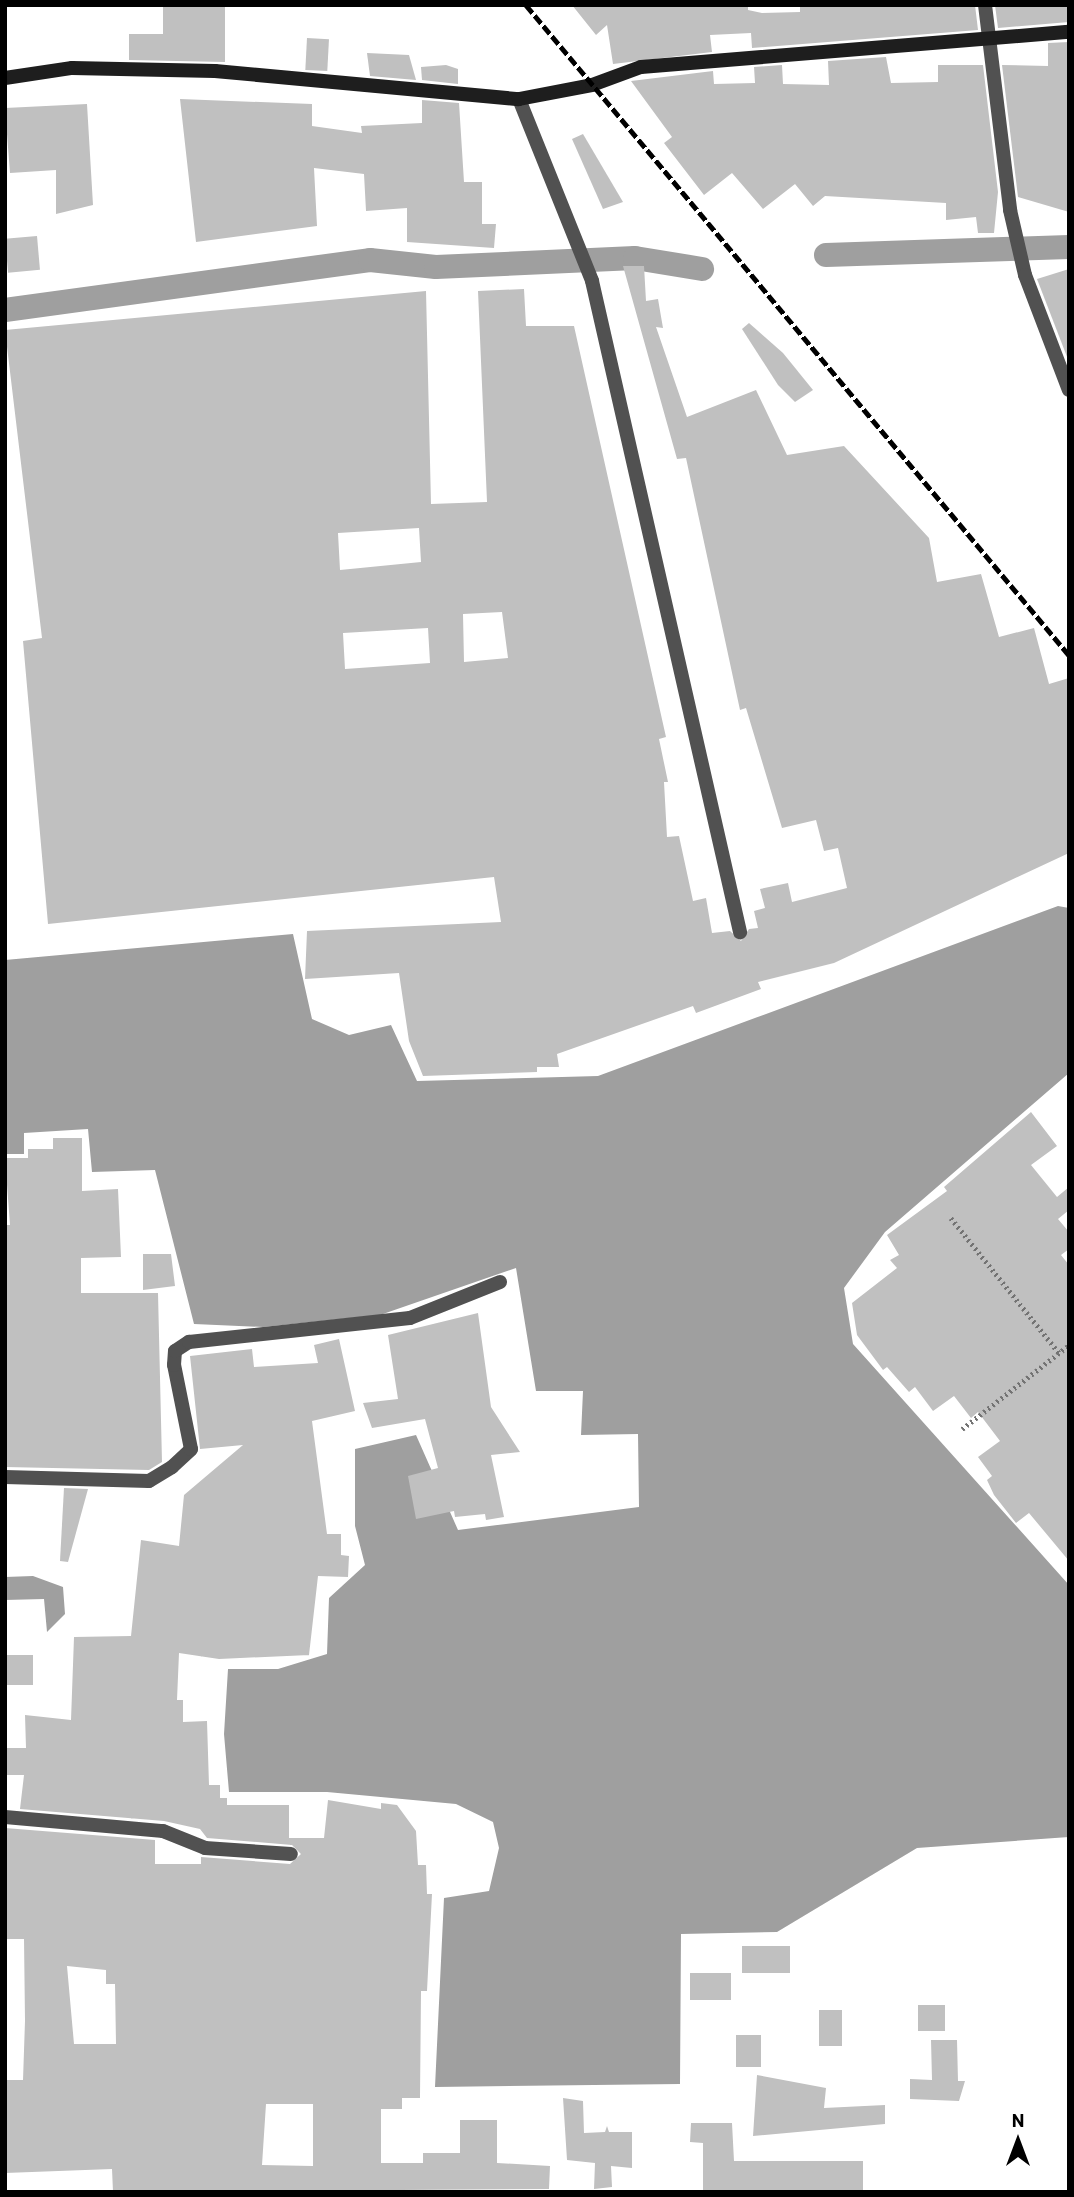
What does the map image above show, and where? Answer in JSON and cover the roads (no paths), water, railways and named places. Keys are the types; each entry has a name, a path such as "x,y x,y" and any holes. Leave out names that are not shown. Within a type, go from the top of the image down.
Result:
{"street":[{"path":"985,5 1010,210 1025,275 1069,390"},
{"path":"5,78 72,68 215,71 519,99 592,85 641,67 1069,32"},
{"path":"519,99 575,231 592,281 740,932"},
{"path":"5,1477 149,1481 172,1467 191,1449 174,1365 175,1351 189,1342 410,1318 500,1283"},
{"path":"5,1817 163,1831 205,1848 291,1854"}],"waterway":[{"path":"826,255 1069,247"},
{"path":"5,310 370,260 436,267 635,258 702,269"}],"railway":[{"path":"526,5 1069,655"}]}
